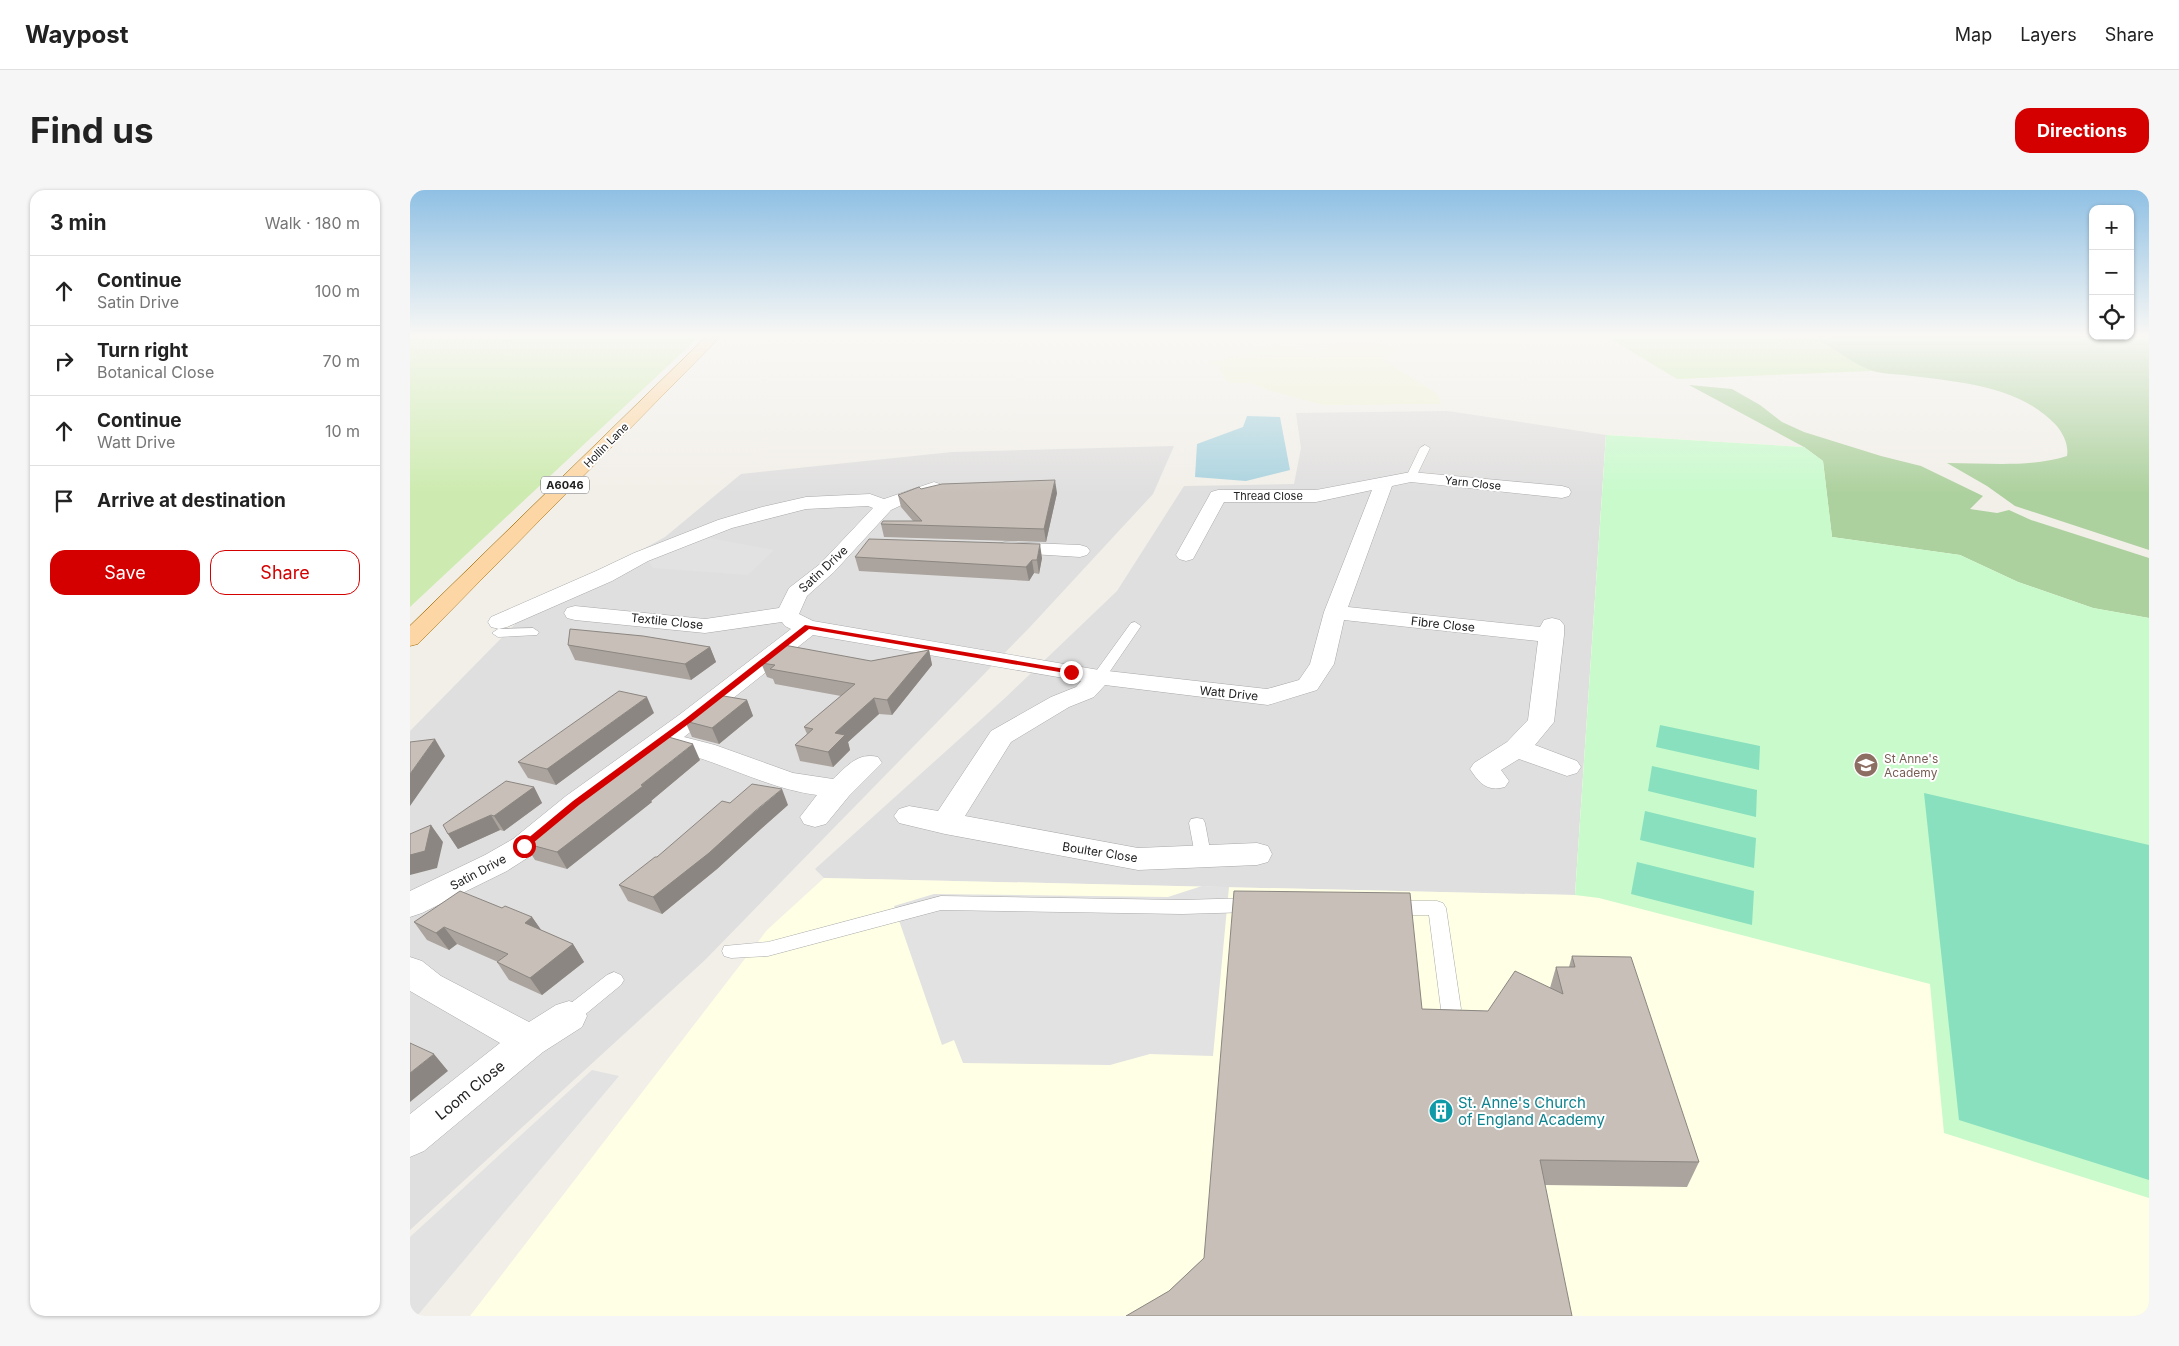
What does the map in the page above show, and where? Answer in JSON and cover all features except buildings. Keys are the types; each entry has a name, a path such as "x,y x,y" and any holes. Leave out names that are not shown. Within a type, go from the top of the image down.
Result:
{"main road":[{"name":"Hollin Lane","path":"410,638 663,388"}],"street":[{"name":"Yarn Close","path":"1384,483 1411,477 1563,493"},
{"name":"Thread Close","path":"1186,555 1218,496 1316,496 1384,483"},
{"name":"Watt Drive","path":"1024,664 1099,677 1268,697 1308,685 1322,664 1335,612 1384,483"},
{"name":"Satin Drive","path":"410,905 496,864 524,846 576,803 688,721 798,620 797,593 860,544 886,506 901,498 934,488 953,488"},
{"path":"499,627 569,590 604,576 641,557 725,524 768,510 806,502 838,503 870,500 886,506"},
{"path":"986,547 1080,551"},
{"name":"Fibre Close","path":"1335,612 1552,630 1541,722 1517,748 1484,769 1495,780"},
{"name":"Textile Close","path":"575,613 705,626 798,620 1024,664"},
{"path":"945,824 1001,737 1060,702 1085,692 1099,677"},
{"path":"660,740 689,745 747,765 779,779 839,789"},
{"path":"1517,748 1567,767"},
{"path":"815,818 839,789 868,764"},
{"name":"Boulter Close","path":"909,816 1138,859 1258,854"},
{"path":"410,971 428,986 530,1041"},
{"name":"Loom Close","path":"410,1138 530,1041 570,1016"}],"lane":[{"path":"1411,477 1425,448"},
{"path":"1099,677 1135,626"},
{"path":"499,627 533,632"},
{"path":"1197,823 1203,855"},
{"path":"731,951 768,949 941,903 1182,907 1271,905"},
{"path":"1379,907 1437,908 1450,1009"},
{"path":"570,1016 614,980"}],"shaded area":[{"path":"1262,388 1428,388 1438,394 1441,404 1324,405"},
{"path":"1448,411 1606,435 1575,895 824,878 815,869 1005,698 1117,591 1184,486 1294,484 1301,448 1296,413"},
{"name":"St Anne's Academy","path":"1606,435 1804,447 1823,461 1832,537 1960,555 2018,582 2093,608 2149,618 2149,1316 470,1316 767,930 824,878 1575,895"},
{"path":"1174,446 1153,494 1030,627 705,960 410,1230 410,731 525,614 665,537 741,474 952,452"},
{"path":"704,537 774,550 748,575 653,568 645,557"},
{"path":"1202,886 1229,887 1213,1056 1150,1054 1110,1065 963,1063 954,1040 942,1045 894,906 934,894 1168,897"},
{"path":"592,1070 619,1076 417,1316 410,1316 410,1237"}],"green space":[{"path":"410,388 645,388 410,607"},
{"path":"1694,388 1732,389 1760,405 1782,422 1804,432 1881,456 1921,466 1983,496 1970,509 1997,513 2009,510 2031,520 2149,558 2149,618 2093,608 2018,582 1960,555 1832,537 1823,461 1804,447"},
{"path":"1987,388 2149,388 2149,550 2015,506 1987,486 1947,463 2023,463 2053,460 2067,456 2065,439 2056,425 2040,411 2023,401"},
{"path":"1606,435 1804,447 1823,461 1832,537 1960,555 2018,582 2093,608 2149,618 2149,1198 1944,1133 1930,984 1599,898 1575,895"},
{"path":"1660,725 1760,746 1759,770 1656,747"},
{"path":"1652,766 1757,790 1756,817 1648,791"},
{"path":"1924,793 2149,845 2149,1180 1959,1120"},
{"path":"1645,811 1756,838 1754,868 1640,840"},
{"path":"1637,862 1754,891 1752,925 1631,894"}],"water":[{"path":"1247,416 1280,417 1290,470 1246,481 1195,477 1197,444 1243,427"}],"place":[{"name":"St Anne's Academy","path":"1866,765"},
{"name":"St. Anne's Church of England Academy","path":"1441,1111"}],"route":[{"path":"524,846 576,803 688,721 808,627 1071,672"}]}
